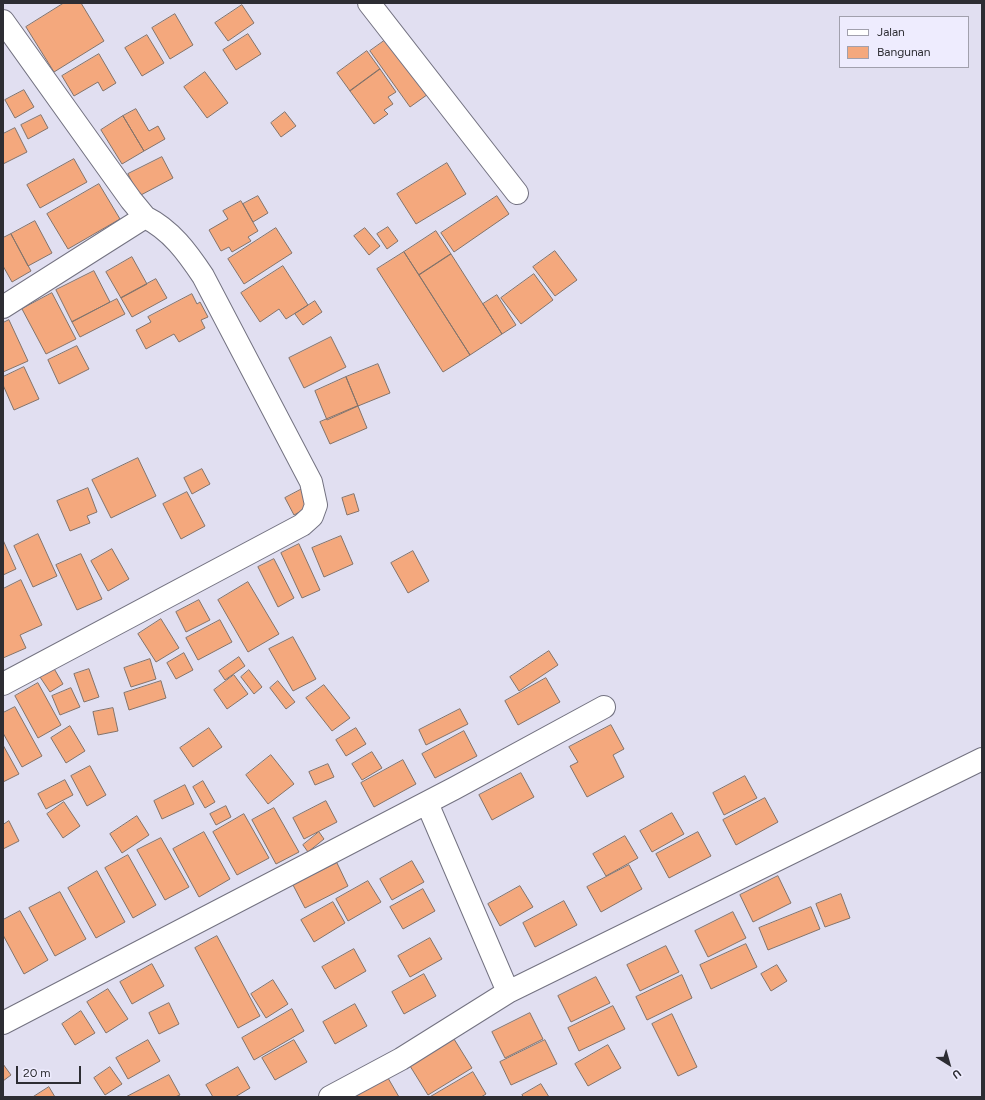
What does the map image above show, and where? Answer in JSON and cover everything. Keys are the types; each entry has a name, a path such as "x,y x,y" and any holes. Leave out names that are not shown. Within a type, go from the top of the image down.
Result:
{"street":[{"path":"369,3 517,193"},
{"path":"3,21 145,217 156,222 184,248 203,276 311,482 316,505 312,516 302,525 3,684"},
{"path":"3,307 145,217"},
{"path":"3,1024 427,803 604,707"},
{"path":"330,1097 401,1059 508,992 982,759"},
{"path":"427,803 508,992"}],"building":[{"path":"64,3 81,3 104,41 54,72 26,27"},
{"path":"242,5 254,23 228,41 215,23"},
{"path":"175,14 193,45 170,59 152,28"},
{"path":"248,34 261,54 236,70 223,50"},
{"path":"147,35 164,63 142,76 125,48"},
{"path":"391,36 431,92 410,107 370,51"},
{"path":"367,51 380,69 350,91 337,73"},
{"path":"99,54 116,83 103,91 98,82 74,96 62,76"},
{"path":"380,69 396,92 388,97 393,104 384,110 388,114 374,124 350,91"},
{"path":"205,72 228,103 207,118 184,87"},
{"path":"24,90 34,107 15,118 5,100"},
{"path":"136,109 149,131 158,126 165,139 144,151 123,116"},
{"path":"285,112 296,126 281,137 271,123"},
{"path":"41,115 48,128 28,139 21,125"},
{"path":"123,116 144,151 122,164 101,130"},
{"path":"15,128 27,152 3,164 3,134"},
{"path":"162,157 173,178 139,196 128,174"},
{"path":"74,159 87,182 40,208 27,185"},
{"path":"447,163 466,194 416,224 397,194"},
{"path":"99,184 120,219 68,249 47,214"},
{"path":"258,196 268,213 253,222 243,204"},
{"path":"497,196 509,214 454,252 441,233"},
{"path":"241,201 258,231 248,237 251,241 232,252 229,247 221,251 209,230 228,219 223,211"},
{"path":"35,221 52,253 28,266 11,234"},
{"path":"388,227 398,241 387,249 377,234"},
{"path":"276,228 292,253 244,284 228,259"},
{"path":"365,228 380,246 369,255 354,236"},
{"path":"436,231 451,254 419,275 404,252"},
{"path":"11,234 31,271 12,282 3,266 3,238"},
{"path":"555,251 577,280 555,296 533,267"},
{"path":"404,252 470,355 443,372 377,269"},
{"path":"451,254 502,334 470,355 419,275"},
{"path":"132,257 147,284 121,298 106,272"},
{"path":"283,266 308,305 286,319 279,309 260,322 241,293"},
{"path":"94,271 110,302 72,322 56,290"},
{"path":"534,274 553,300 521,324 501,298"},
{"path":"156,279 167,298 132,317 121,298"},
{"path":"52,293 76,339 46,354 22,309"},
{"path":"192,294 197,304 200,302 208,317 201,320 205,328 179,342 174,334 146,349 136,330 151,322 148,317"},
{"path":"497,295 516,325 502,334 483,304"},
{"path":"117,299 125,314 80,337 72,322"},
{"path":"315,301 322,312 303,325 295,314"},
{"path":"9,320 28,361 3,372 3,323"},
{"path":"331,337 346,367 304,388 289,358"},
{"path":"77,346 89,369 59,384 48,360"},
{"path":"378,364 390,393 358,406 346,377"},
{"path":"24,367 39,399 14,410 3,385 3,377"},
{"path":"346,377 358,406 327,420 315,391"},
{"path":"358,406 367,428 330,444 320,422"},
{"path":"138,458 156,496 111,518 92,480"},
{"path":"202,469 210,484 192,494 184,478"},
{"path":"88,488 97,512 87,516 90,523 70,531 57,501"},
{"path":"302,489 311,506 294,515 285,498"},
{"path":"187,492 205,526 181,539 163,504"},
{"path":"354,494 359,511 347,515 342,498"},
{"path":"38,534 57,576 33,587 14,546"},
{"path":"341,536 353,564 324,577 312,548"},
{"path":"3,540 16,569 3,575"},
{"path":"299,544 320,590 302,598 281,553"},
{"path":"112,549 129,579 108,591 91,561"},
{"path":"413,551 429,581 408,593 391,563"},
{"path":"81,554 102,599 77,610 56,565"},
{"path":"274,559 294,598 278,607 258,567"},
{"path":"21,580 42,625 20,635 26,648 3,658 3,589"},
{"path":"248,582 279,634 248,652 218,600"},
{"path":"199,600 210,620 186,632 176,612"},
{"path":"161,619 179,648 156,662 138,634"},
{"path":"220,620 232,642 198,660 186,638"},
{"path":"293,637 316,679 293,691 269,649"},
{"path":"549,651 558,665 519,691 510,677"},
{"path":"184,653 193,670 176,679 167,663"},
{"path":"239,657 245,666 225,680 219,671"},
{"path":"150,659 156,679 131,687 124,668"},
{"path":"52,665 63,684 50,692 38,674"},
{"path":"89,669 99,697 84,702 74,674"},
{"path":"249,670 262,687 254,694 241,677"},
{"path":"234,675 248,694 227,709 214,690"},
{"path":"546,678 560,702 518,725 505,701"},
{"path":"161,681 166,698 129,710 124,693"},
{"path":"278,681 295,702 286,709 270,688"},
{"path":"38,683 61,725 38,738 15,696"},
{"path":"324,685 350,718 332,731 306,698"},
{"path":"71,688 80,707 60,715 52,696"},
{"path":"15,707 42,756 22,767 3,733 3,713"},
{"path":"113,708 118,731 98,735 93,712"},
{"path":"460,709 468,724 426,745 419,730"},
{"path":"611,725 624,749 613,755 624,777 587,797 570,766 578,762 569,747"},
{"path":"70,726 85,751 66,763 51,738"},
{"path":"209,728 222,747 193,767 180,748"},
{"path":"356,728 366,744 346,756 336,740"},
{"path":"464,731 477,756 435,778 422,754"},
{"path":"3,745 19,774 3,782"},
{"path":"372,752 382,768 362,780 352,764"},
{"path":"271,755 294,784 268,804 246,775"},
{"path":"403,760 416,784 374,807 361,783"},
{"path":"328,764 334,777 315,785 309,772"},
{"path":"90,766 106,795 87,806 71,776"},
{"path":"521,773 534,797 492,820 479,795"},
{"path":"745,776 757,798 724,815 713,793"},
{"path":"65,780 73,795 46,809 38,794"},
{"path":"203,781 215,802 205,808 193,787"},
{"path":"185,785 194,804 162,819 154,801"},
{"path":"765,798 778,822 736,845 723,820"},
{"path":"326,801 337,822 304,839 293,818"},
{"path":"64,802 80,826 63,838 47,814"},
{"path":"226,806 231,817 216,825 210,814"},
{"path":"274,808 299,852 276,864 252,820"},
{"path":"672,813 684,834 652,852 640,831"},
{"path":"244,814 269,858 237,875 213,832"},
{"path":"137,816 149,835 122,853 110,834"},
{"path":"9,821 19,841 3,849 3,825"},
{"path":"204,832 230,879 199,897 173,849"},
{"path":"319,832 324,839 308,852 303,845"},
{"path":"698,832 711,856 669,878 656,854"},
{"path":"625,836 638,858 606,876 593,854"},
{"path":"161,838 189,887 165,900 137,850"},
{"path":"128,855 156,905 133,918 105,868"},
{"path":"412,861 424,882 392,900 380,879"},
{"path":"337,863 348,886 305,908 293,885"},
{"path":"629,865 642,889 601,912 587,887"},
{"path":"97,871 125,922 96,938 68,888"},
{"path":"778,876 791,903 753,922 740,895"},
{"path":"368,881 381,902 348,921 336,899"},
{"path":"520,886 533,907 500,926 488,904"},
{"path":"423,889 435,911 403,929 390,907"},
{"path":"60,892 86,939 55,956 29,908"},
{"path":"841,894 850,918 825,927 816,904"},
{"path":"564,901 577,925 535,947 523,923"},
{"path":"333,902 345,923 314,942 301,920"},
{"path":"811,907 820,929 768,950 759,928"},
{"path":"20,911 48,960 24,974 3,935 3,920"},
{"path":"733,912 746,938 708,957 695,931"},
{"path":"217,936 260,1016 238,1028 195,948"},
{"path":"430,938 442,959 410,977 398,956"},
{"path":"746,944 757,967 711,989 700,965"},
{"path":"666,946 679,972 640,991 627,965"},
{"path":"354,949 366,971 335,989 322,967"},
{"path":"152,964 164,986 132,1004 120,982"},
{"path":"777,965 787,981 771,991 761,974"},
{"path":"424,974 436,996 404,1014 392,992"},
{"path":"682,975 692,998 647,1020 636,997"},
{"path":"596,977 610,1003 571,1022 558,996"},
{"path":"273,980 288,1004 266,1018 251,994"},
{"path":"108,989 128,1019 106,1033 87,1002"},
{"path":"169,1003 179,1024 159,1034 149,1013"},
{"path":"355,1004 367,1026 335,1044 323,1022"},
{"path":"613,1006 625,1029 579,1051 568,1028"},
{"path":"292,1009 304,1031 254,1060 242,1038"},
{"path":"81,1011 95,1033 75,1045 62,1024"},
{"path":"530,1013 543,1039 505,1058 492,1032"},
{"path":"672,1014 697,1067 678,1076 652,1024"},
{"path":"454,1039 472,1068 428,1095 410,1066"},
{"path":"148,1040 160,1061 128,1079 116,1058"},
{"path":"294,1040 307,1062 275,1080 262,1058"},
{"path":"545,1040 557,1064 511,1085 500,1062"},
{"path":"608,1045 621,1068 588,1086 575,1064"},
{"path":"3,1064 11,1075 3,1081"},
{"path":"110,1067 122,1084 105,1095 94,1078"},
{"path":"238,1067 250,1088 235,1097 213,1097 206,1085"},
{"path":"473,1072 486,1094 481,1097 430,1097"},
{"path":"169,1075 180,1095 175,1097 126,1097"},
{"path":"388,1078 399,1097 354,1097"},
{"path":"541,1084 549,1097 524,1097 522,1095"},
{"path":"49,1087 55,1097 33,1097"}]}
